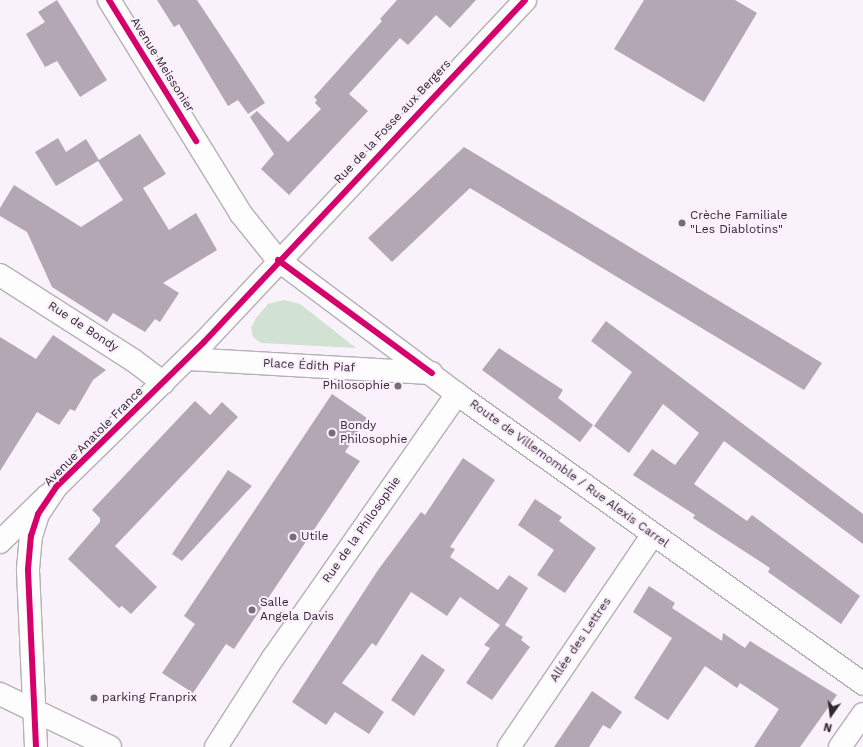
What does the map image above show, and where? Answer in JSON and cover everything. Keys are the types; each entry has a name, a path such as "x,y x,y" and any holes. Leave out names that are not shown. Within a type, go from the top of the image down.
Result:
{"street":[{"name":"Avenue Meissonier","path":"109,0 241,214 278,260"},
{"name":"Rue de la Fosse aux Bergers","path":"278,260 525,0"},
{"name":"Avenue Anatole France","path":"0,542 187,359 278,260"},
{"name":"Route de Villemomble / Rue Alexis Carrel","path":"278,260 432,373 457,394 863,684"},
{"name":"Rue de Bondy","path":"0,275 133,360 163,383"},
{"name":"Place Édith Piaf","path":"187,359 432,373"},
{"name":"Rue de la Philosophie","path":"216,747 273,658 457,394"},
{"name":"Avenue Anatole France","path":"36,747 36,712 28,569 31,536 38,514 56,487"},
{"name":"Allée des Lettres","path":"509,747 653,534"},
{"path":"0,694 110,747"},
{"path":"840,747 863,714"}],"green space":[{"path":"284,300 300,304 356,348 261,343 253,337 251,328 256,318 268,304"}],"building":[{"path":"57,0 107,80 80,97 57,61 45,67 26,34 45,22 38,12"},
{"path":"157,0 197,0 265,103 248,114 238,100 228,106 179,24 174,27"},
{"path":"397,0 476,0 450,28 436,15 408,45 400,38 349,94 368,111 289,195 261,169 274,154 250,117 257,111 288,142 321,109 315,103 317,100 314,97 382,21 380,19"},
{"path":"644,0 735,0 757,13 704,102 614,49"},
{"path":"140,134 166,174 143,188 169,230 196,213 217,250 163,283 179,293 160,322 155,319 145,332 113,313 107,322 52,287 27,232 0,216 0,208 14,185 81,227 123,200 98,161 56,186 35,152 58,138 66,152 86,139 99,160"},
{"path":"464,147 822,363 804,390 470,188 392,262 368,238"},
{"path":"606,321 863,514 863,544 724,441 694,484 747,521 752,515 860,596 841,624 768,572 770,568 693,518 695,515 633,475 652,449 675,465 699,433 663,404 629,453 594,426 632,372 591,341"},
{"path":"53,335 106,370 93,380 75,411 70,409 59,425 37,412 0,471 0,337 36,359"},
{"path":"499,348 563,390 558,398 593,425 580,442 482,370"},
{"path":"332,394 367,418 345,452 360,461 234,649 226,644 193,693 162,673 195,624 184,616"},
{"path":"195,401 210,415 222,402 238,417 115,546 157,587 131,614 122,606 119,608 68,559 100,522 100,518 92,510"},
{"path":"463,458 495,480 450,547 455,549 450,557 498,590 509,575 528,588 505,625 523,637 521,640 530,647 492,700 466,683 490,648 484,645 500,625 460,597 447,616 411,592 376,646 372,643 342,683 384,712 369,734 335,712 326,725 292,702 378,570 421,512 425,515"},
{"path":"228,470 252,486 182,561 172,554"},
{"path":"535,499 562,517 559,521 596,548 565,593 537,575 554,550 518,525"},
{"path":"649,586 675,603 672,608 722,641 723,633 745,648 750,641 837,695 800,747 754,747 779,709 740,683 737,688 705,666 668,720 634,698 672,638 633,612"},
{"path":"422,654 445,670 414,716 391,700"},
{"path":"592,691 622,712 610,729 603,725 589,747 554,747"}],"cycle path":[{"path":"109,0 196,141"},
{"path":"36,747 28,569 31,536 38,514 56,487 204,342 525,0"},
{"path":"278,260 432,373"}],"place":[{"name":"Crèche Familiale \"Les Diablotins\"","path":"682,223"},
{"name":"Philosophie","path":"398,386"},
{"name":"Bondy Philosophie","path":"332,433"},
{"name":"Utile","path":"293,537"},
{"name":"Salle Angela Davis","path":"252,610"},
{"name":"parking Franprix","path":"94,698"}]}
